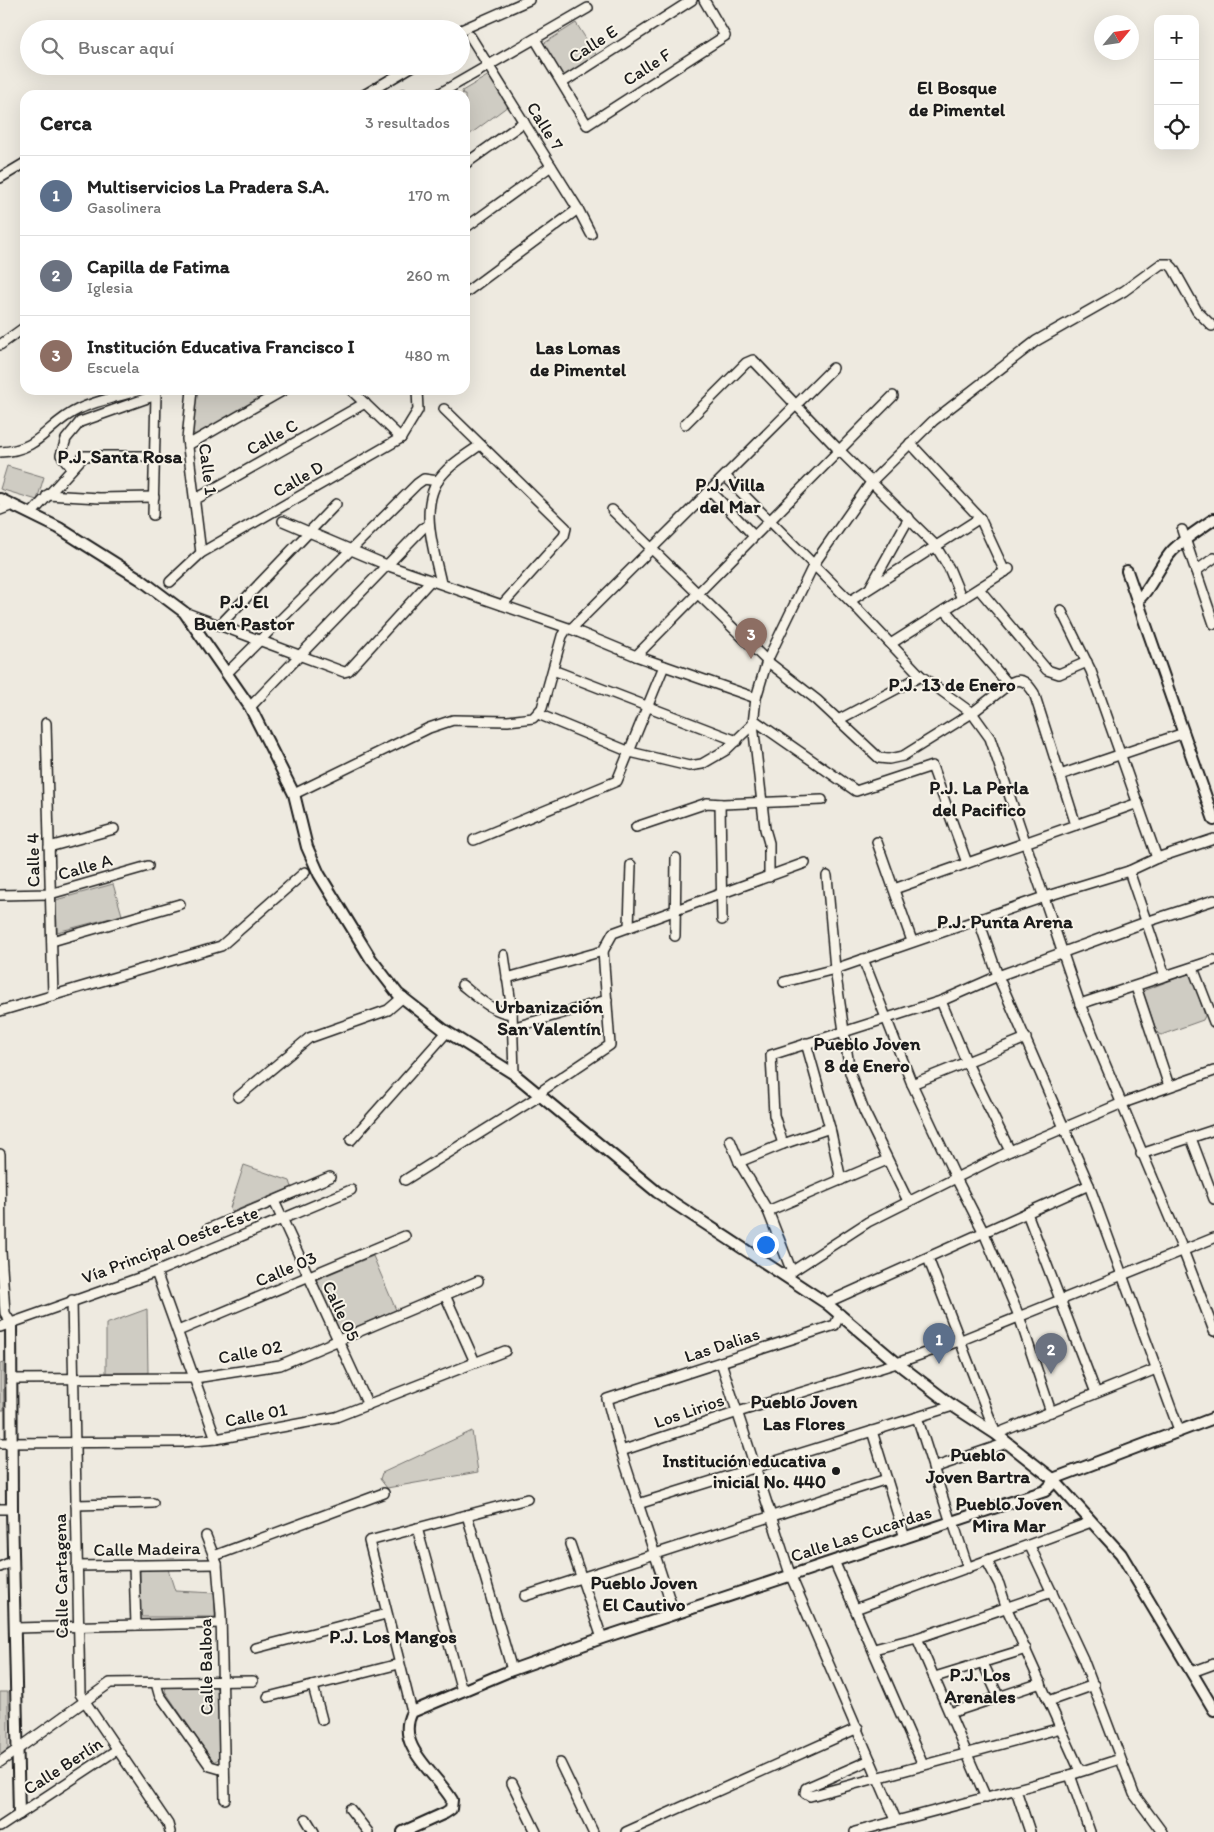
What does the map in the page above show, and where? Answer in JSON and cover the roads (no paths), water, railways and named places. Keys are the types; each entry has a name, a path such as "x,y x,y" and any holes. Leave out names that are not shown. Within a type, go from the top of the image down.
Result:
{"street":[{"path":"470,26 529,0"},
{"name":"Calle E","path":"562,84 692,0"},
{"name":"Calle F","path":"562,84 587,125 725,36 704,0"},
{"path":"454,90 488,66 588,8"},
{"name":"Calle 7","path":"470,36 578,209 591,234"},
{"path":"535,39 562,84"},
{"path":"372,90 398,75"},
{"path":"470,160 524,122"},
{"path":"0,178 20,166"},
{"path":"470,224 551,166"},
{"path":"470,288 578,209"},
{"path":"769,877 769,843 762,803 754,722 756,698 766,661 814,564 872,481 933,421 1036,341 1124,291 1160,264 1169,264 1174,268 1197,311 1212,326"},
{"path":"0,346 20,331"},
{"path":"685,424 750,360 758,364 839,450 935,545 948,568 962,600"},
{"path":"538,714 562,636 833,368"},
{"path":"0,452 12,452 36,443 68,415 80,408 124,395"},
{"path":"72,467 62,455 66,439 80,422 156,395 153,515"},
{"name":"Calle 1","path":"192,395 188,445 201,553"},
{"path":"188,445 275,395"},
{"path":"356,395 401,438"},
{"name":"Calle D","path":"170,582 201,553 401,438 418,410 417,395"},
{"path":"636,656 892,396"},
{"name":"Calle C","path":"196,499 365,404"},
{"path":"444,410 566,528 564,536 502,605"},
{"path":"892,643 1007,571 980,518 910,444"},
{"path":"441,583 429,526 433,492 444,473 480,445"},
{"path":"32,513 84,456 154,456"},
{"path":"725,476 850,600 921,676 972,714 990,738 1080,1004 1120,1104 1183,1250 1210,1305 1214,1331"},
{"path":"228,672 262,641 422,480 438,481"},
{"path":"710,490 754,536"},
{"path":"47,495 100,498 154,497"},
{"path":"0,499 32,513 59,528 140,579 184,612 228,672 250,707 294,794 307,847 319,874 371,959 403,997 448,1032 514,1074 657,1192 789,1274 840,1314 897,1363 953,1406 996,1434 1052,1479 1121,1554 1214,1710"},
{"path":"220,625 336,504"},
{"path":"0,510 12,505"},
{"path":"612,510 766,661 818,700 875,755 889,759 903,756 972,714 1015,680 1022,680 1034,693 1076,825"},
{"path":"870,588 909,518"},
{"path":"850,600 980,518"},
{"path":"1137,600 1146,592 1151,580 1183,535 1214,519"},
{"path":"283,521 388,566 569,628 636,656 756,698"},
{"path":"250,707 423,528 429,526"},
{"path":"1183,535 1214,624"},
{"path":"1196,571 1214,558"},
{"path":"1127,571 1214,820"},
{"path":"184,612 339,672 348,671 431,580"},
{"path":"979,589 1047,670 1059,674 1087,662"},
{"path":"945,610 1009,684"},
{"path":"1062,610 1087,662 1157,858"},
{"path":"474,840 602,785 615,782 630,752 664,666"},
{"path":"553,670 737,741"},
{"path":"838,720 921,676"},
{"path":"294,794 429,728 453,720 524,720 538,714 630,752 689,766 702,764 715,758 737,741 754,722"},
{"path":"754,722 856,791 932,766 967,863"},
{"name":"Calle 4","path":"46,724 53,996"},
{"path":"1060,775 1120,753 1184,733"},
{"path":"636,827 702,804 822,800"},
{"path":"894,889 1138,803"},
{"path":"720,804 722,920"},
{"path":"49,846 114,829"},
{"path":"784,982 835,969 1044,897 1130,871 1157,858 1214,839"},
{"path":"877,842 912,942"},
{"path":"675,936 676,858"},
{"path":"406,1180 541,1095 543,1090 610,1045 603,951 613,933 805,863"},
{"path":"629,927 631,865"},
{"name":"Calle A","path":"0,895 50,894 148,866"},
{"path":"1130,871 1165,976"},
{"path":"0,1011 221,946 305,872"},
{"path":"827,876 835,969 850,1072 864,1111 908,1201"},
{"path":"783,1144 774,1115 771,1055 941,1001 998,976 1146,922 1214,900"},
{"path":"52,941 180,904"},
{"path":"978,921 998,976 1088,1185 1123,1274 1179,1430"},
{"path":"507,978 603,951"},
{"path":"504,956 512,1014 514,1074"},
{"path":"863,959 912,1084 984,1233 1019,1316 1051,1412"},
{"path":"1080,1004 1214,960"},
{"path":"1194,968 1214,1022"},
{"path":"462,985 482,1002 503,1013 512,1014"},
{"path":"1136,987 1169,1086"},
{"path":"238,1097 309,1038 388,1010 403,997"},
{"path":"512,1028 607,1000"},
{"path":"941,1001 967,1064 1010,1151"},
{"path":"351,1140 448,1032"},
{"path":"912,1084 967,1064 1026,1038"},
{"path":"806,1043 830,1128 841,1180"},
{"path":"789,1274 868,1222 1010,1151 1120,1104 1214,1071"},
{"path":"739,1162 830,1128"},
{"path":"1142,1154 1214,1130"},
{"path":"1190,1138 1214,1199"},
{"path":"730,1140 739,1162 768,1211 789,1274"},
{"path":"0,1154 1,1252 5,1313 10,1323 12,1379 12,1509 19,1814"},
{"path":"768,1211 887,1160"},
{"name":"Vía Principal Oeste-Este","path":"208,1229 330,1177"},
{"path":"826,1303 1088,1185"},
{"name":"Vía Principal Oeste-Este","path":"0,1327 72,1300 156,1272 351,1190"},
{"name":"Calle 05","path":"274,1201 368,1405"},
{"path":"1027,1213 1096,1393"},
{"name":"Calle 03","path":"178,1331 405,1236"},
{"name":"Los Lirios","path":"621,1452 738,1412 897,1363 959,1341 1214,1238"},
{"path":"928,1258 996,1434"},
{"path":"156,1272 216,1440"},
{"name":"Calle 02","path":"12,1379 195,1378 280,1365 478,1281"},
{"path":"445,1295 475,1362"},
{"name":"Calle Cartagena","path":"72,1300 80,1694 118,1748 169,1828"},
{"name":"Las Dalias","path":"621,1452 607,1398 835,1325 840,1314"},
{"name":"Calle 01","path":"0,1443 182,1442 216,1440 336,1417 505,1351"},
{"path":"721,1362 790,1574 858,1728 870,1760 879,1776 896,1820"},
{"path":"996,1434 1156,1369"},
{"path":"638,1504 953,1406"},
{"path":"917,1417 968,1568"},
{"path":"1052,1479 1214,1418"},
{"path":"872,1431 905,1538"},
{"path":"933,1468 1007,1443"},
{"path":"621,1452 674,1613"},
{"path":"525,1596 581,1577 655,1556 887,1479"},
{"name":"Calle Las Cucardas","path":"412,1712 512,1670 602,1638 790,1574 1045,1491 1051,1486 1052,1479"},
{"name":"Calle Madeira","path":"77,1566 215,1560 384,1493"},
{"path":"403,1832 445,1813 451,1809 452,1800 447,1791 423,1766 406,1728 412,1712 369,1541 527,1499"},
{"path":"76,1505 153,1503"},
{"path":"0,1509 12,1509"},
{"path":"467,1515 512,1670"},
{"path":"855,1609 1091,1522"},
{"path":"417,1528 462,1692"},
{"name":"Calle Balboa","path":"206,1536 215,1560 221,1623 225,1798"},
{"path":"570,1544 602,1638"},
{"path":"1030,1546 1094,1685 1134,1794 1162,1832"},
{"path":"0,1567 13,1561"},
{"path":"834,1561 923,1765"},
{"path":"987,1561 999,1584 1007,1609 1080,1771"},
{"path":"134,1565 136,1625"},
{"path":"874,1649 917,1638 1007,1609 1052,1592"},
{"path":"256,1648 386,1614"},
{"path":"15,1628 221,1623"},
{"path":"917,1638 986,1798"},
{"path":"935,1678 1026,1649"},
{"path":"983,1663 999,1698"},
{"path":"268,1697 399,1664"},
{"path":"1192,1672 1214,1664"},
{"path":"0,1762 110,1683 254,1681"},
{"path":"156,1683 160,1694 210,1766 224,1770"},
{"path":"950,1713 1040,1683"},
{"path":"1048,1701 1094,1685"},
{"path":"313,1686 322,1720"},
{"path":"626,1832 858,1728"},
{"path":"870,1760 806,1788 805,1793 810,1796 1060,1728"},
{"name":"Calle Berlín","path":"0,1826 118,1748"},
{"path":"855,1832 1016,1790 1120,1759"},
{"path":"560,1763 592,1832"},
{"path":"1070,1775 1090,1832"},
{"path":"512,1782 536,1832"},
{"path":"1016,1790 1030,1832"},
{"path":"350,1809 368,1832"},
{"path":"306,1819 314,1832"}],"place":[{"name":"Institución Educativa Francisco I","path":"751,659"},
{"name":"Multiservicios La Pradera S.A.","path":"939,1364"},
{"name":"Capilla de Fatima","path":"1051,1374"},
{"name":"Institución educativa inicial No. 440","path":"836,1471"}],"district":[{"name":"El Bosque de Pimentel","path":"957,98"},
{"name":"Las Lomas de Pimentel","path":"578,358"},
{"name":"P.J. Santa Rosa","path":"120,456"},
{"name":"P.J. Villa del Mar","path":"730,495"},
{"name":"P.J. El Buen Pastor","path":"244,612"},
{"name":"P.J. 13 de Enero","path":"952,684"},
{"name":"P.J. La Perla del Pacifico","path":"979,798"},
{"name":"P.J. Punta Arena","path":"1005,921"},
{"name":"Urbanización San Valentín","path":"549,1017"},
{"name":"Pueblo Joven 8 de Enero","path":"867,1054"},
{"name":"Pueblo Joven Las Flores","path":"804,1412"},
{"name":"Pueblo Joven Bartra","path":"978,1465"},
{"name":"Pueblo Joven Mira Mar","path":"1009,1514"},
{"name":"Pueblo Joven El Cautivo","path":"644,1593"},
{"name":"P.J. Los Mangos","path":"393,1636"},
{"name":"P.J. Los Arenales","path":"980,1685"}]}
